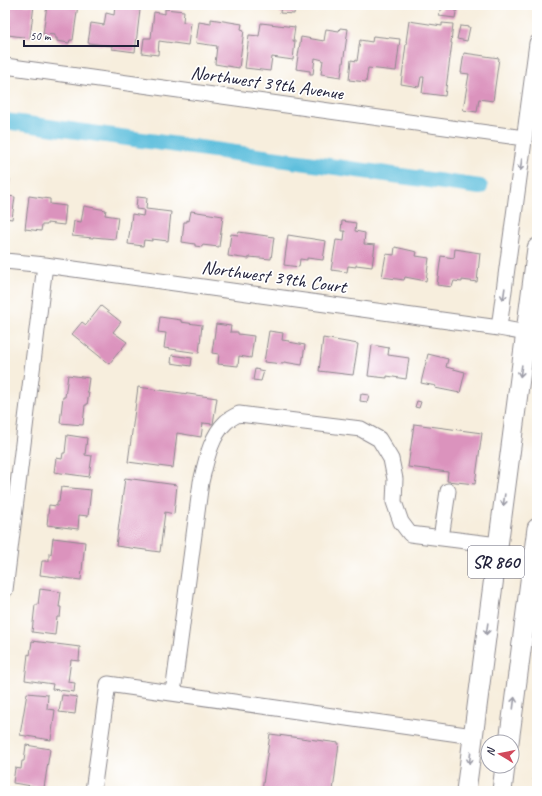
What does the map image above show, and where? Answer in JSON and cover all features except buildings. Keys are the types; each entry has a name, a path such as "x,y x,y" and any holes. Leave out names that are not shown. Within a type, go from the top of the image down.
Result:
{"main road":[{"name":"SR 860","path":"466,791 498,545 532,334 537,248"},
{"name":"SR 860","path":"509,734 537,528"},
{"path":"502,791 504,774"}],"street":[{"path":"499,328 537,44"},
{"name":"Northwest 39th Avenue","path":"5,66 524,138"},
{"name":"Northwest 39th Court","path":"5,261 45,265 499,328 532,334"},
{"path":"5,590 45,265"},
{"path":"173,693 201,482 208,455 217,433 226,421 239,414 361,429 379,439 391,459 395,478 394,502 401,522 410,534 498,545"},
{"path":"440,538 448,491"},
{"path":"94,791 108,684 473,736"}],"waterway":[{"path":"5,121 480,187"}]}
